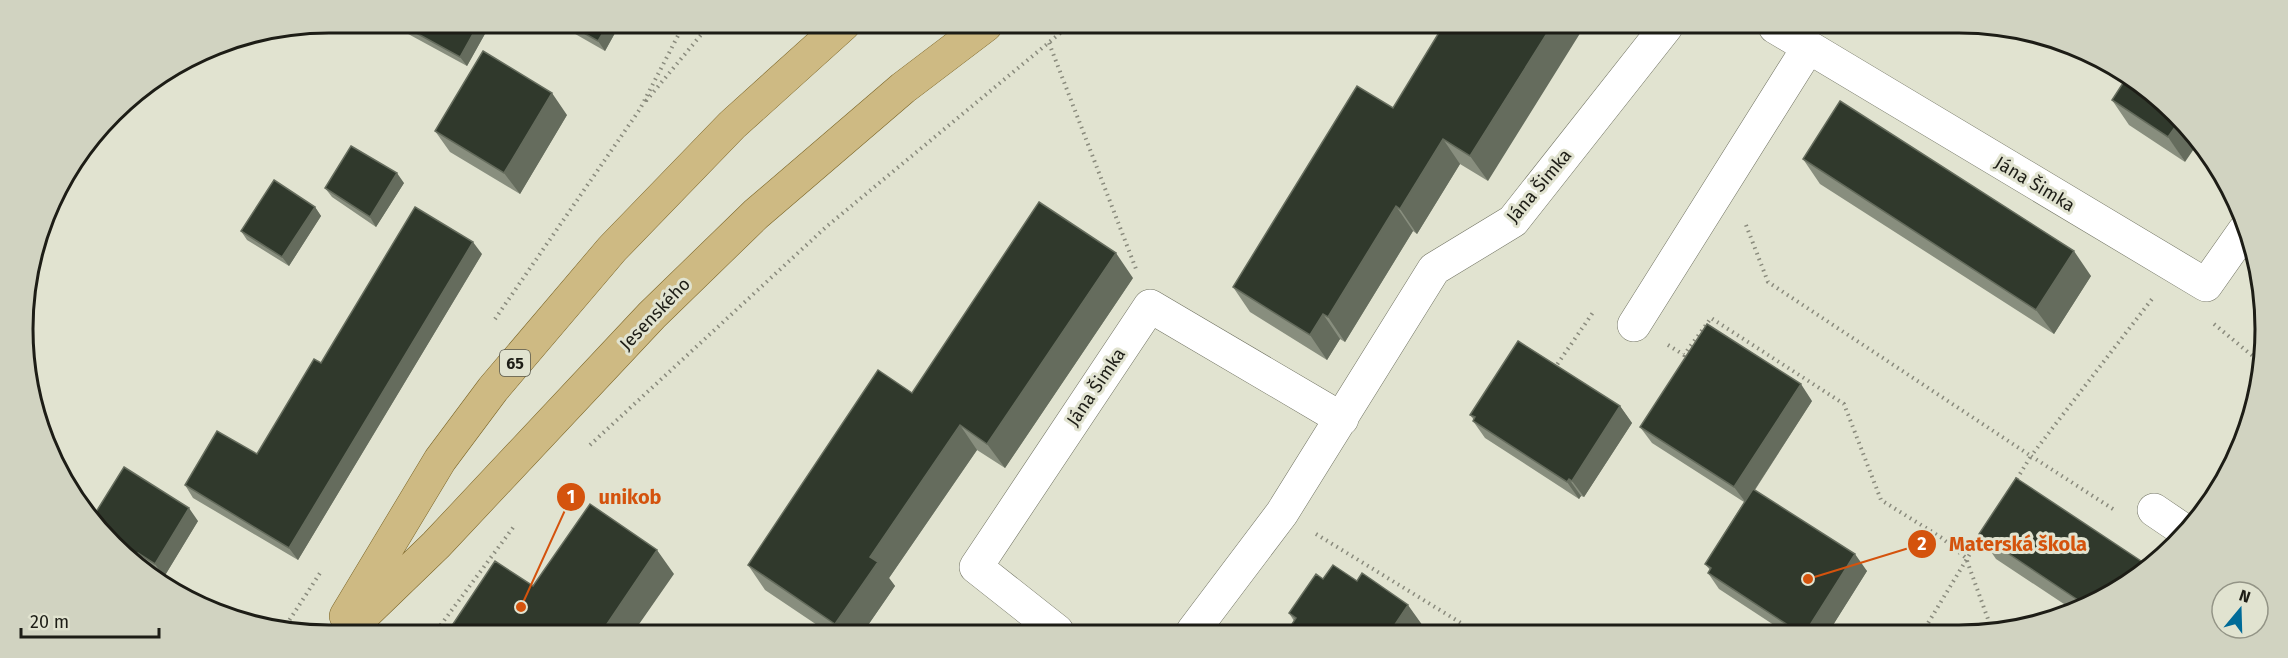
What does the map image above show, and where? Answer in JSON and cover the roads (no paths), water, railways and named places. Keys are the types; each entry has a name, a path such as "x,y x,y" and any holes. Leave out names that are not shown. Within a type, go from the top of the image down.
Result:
{"main road":[{"name":"65","path":"341,625 440,460 493,389 620,240 732,125 834,33"},
{"name":"Jesenského","path":"353,625 436,545 652,315 756,214 903,88 975,33"}],"street":[{"name":"Jána Šimka","path":"1198,625 1282,513 1434,269 1513,221 1661,33"},
{"name":"Jána Šimka","path":"1784,33 2206,285 2240,237"},
{"path":"1634,325 1808,48"},
{"name":"Jána Šimka","path":"1049,625 976,567 1150,306 1342,419"},
{"path":"2154,510 2179,527"}],"place":[{"name":"Materská škola","path":"1808,579"},
{"name":"unikob","path":"521,607"}]}
